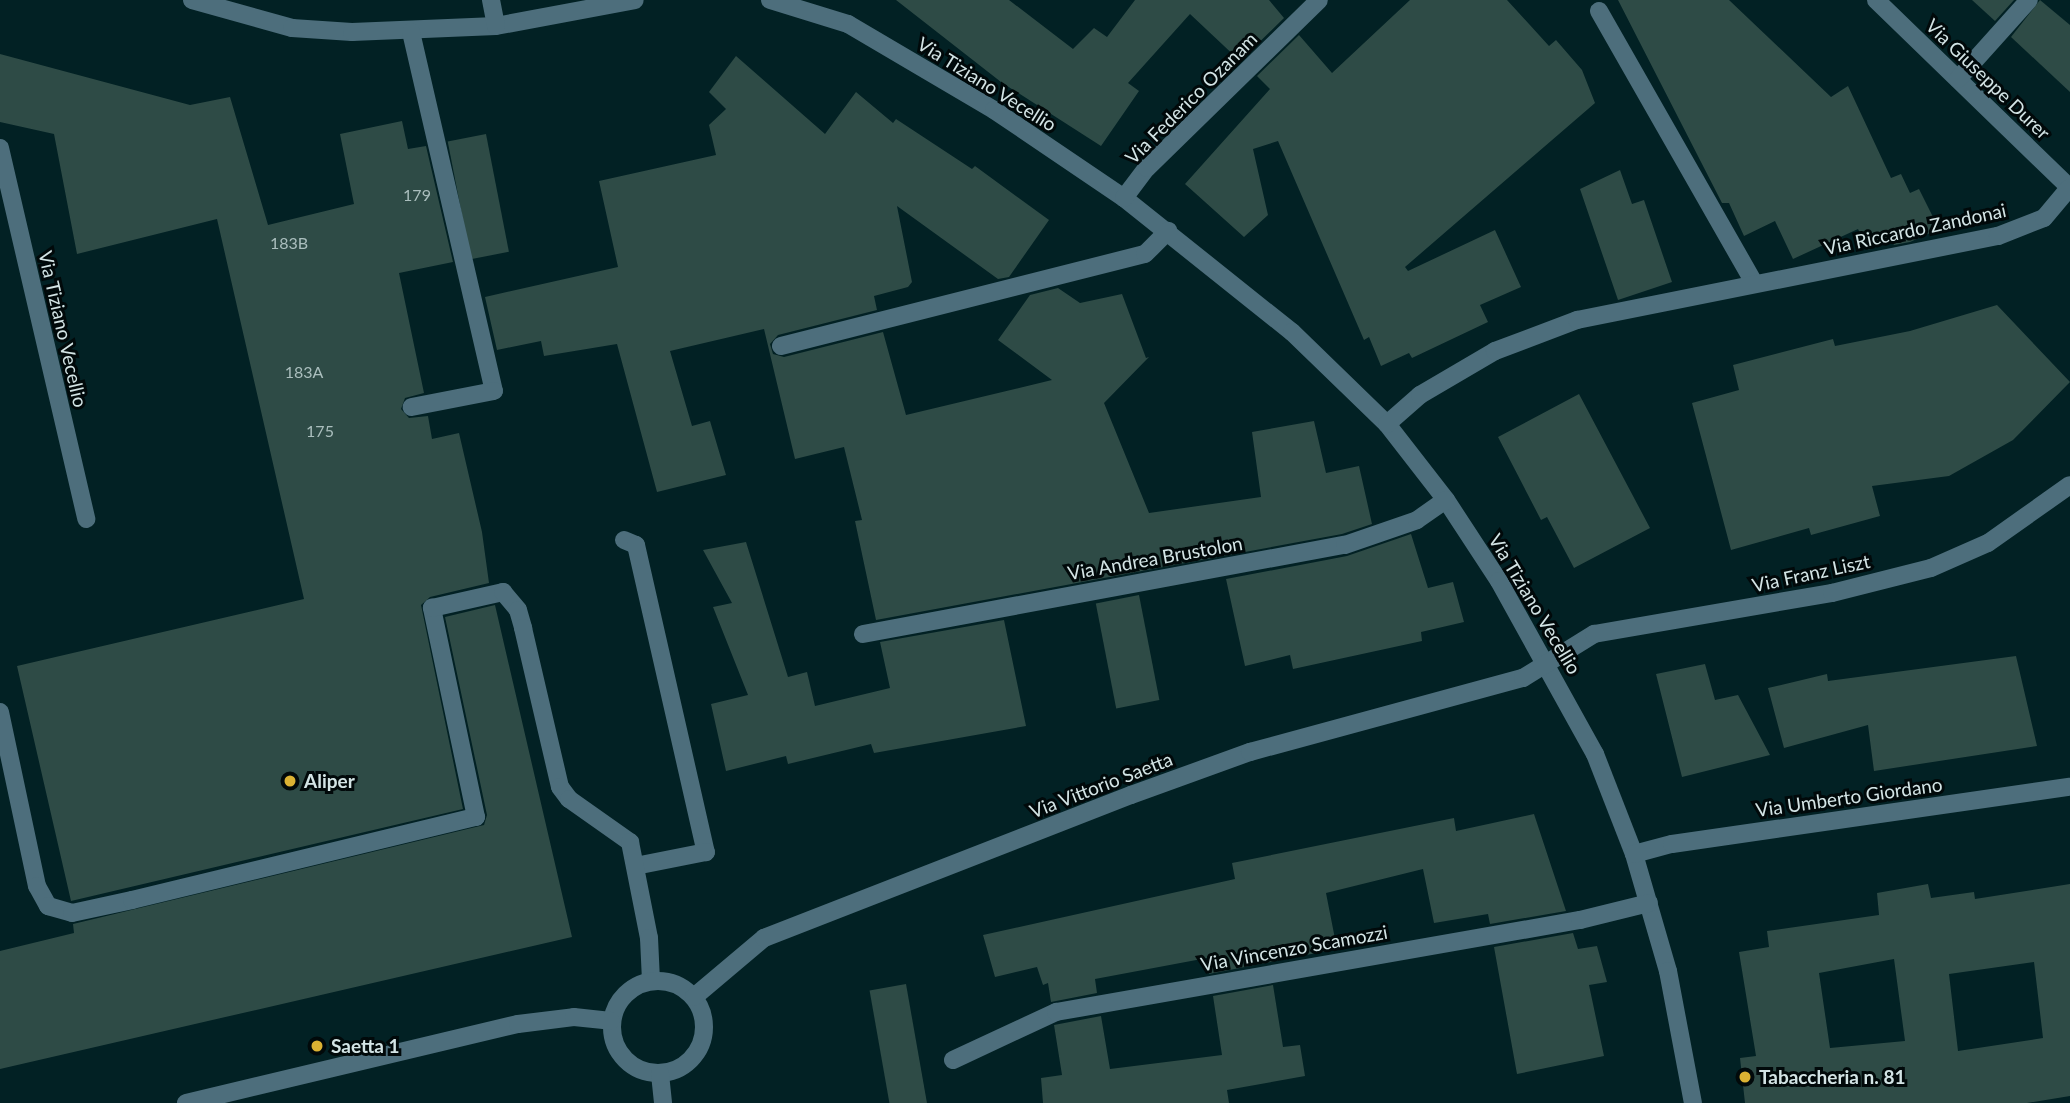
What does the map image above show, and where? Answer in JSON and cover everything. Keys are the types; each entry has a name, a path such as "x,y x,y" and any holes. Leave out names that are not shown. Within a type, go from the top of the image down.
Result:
{"street":[{"path":"192,0 292,28 411,32 496,26 635,0"},
{"path":"491,0 496,26"},
{"name":"Via Tiziano Vecellio","path":"770,0 848,24 994,110 1124,198 1292,332 1387,424 1446,500 1546,663 1595,754 1634,854 1649,903 1685,1040 1693,1103"},
{"name":"Via Federico Ozanam","path":"1124,198 1147,168 1319,0"},
{"name":"Via Giuseppe Durer","path":"1876,0 2070,188"},
{"path":"1958,79 2029,0"},
{"path":"1599,11 1754,283"},
{"path":"411,32 494,391 412,407"},
{"name":"Via Tiziano Vecellio","path":"0,148 86,519"},
{"name":"Via Riccardo Zandonai","path":"1387,424 1420,395 1495,351 1577,320 1998,236 2044,218 2070,188"},
{"path":"781,346 1145,254 1168,231"},
{"name":"Via Franz Liszt","path":"1546,663 1594,634 1832,593 1931,568 1988,543 2070,485"},
{"name":"Via Andrea Brustolon","path":"863,634 1345,545 1417,520 1446,500"},
{"path":"624,540 636,545 706,852 635,866"},
{"path":"0,712 37,886 48,906 72,913 476,817 432,608 491,591 503,592 518,610 560,787 569,799 630,842 649,938 651,981"},
{"name":"Via Vittorio Saetta","path":"694,997 764,938 823,912 1250,751 1523,678 1546,663"},
{"name":"Via Umberto Giordano","path":"1634,854 1672,844 2070,786"},
{"name":"Via Vincenzo Scamozzi","path":"953,1060 1056,1013 1580,920 1649,903"},
{"path":"651,981 674,984 694,997 705,1024 698,1053 674,1071 660,1074 646,1072 622,1057 611,1021 626,993 651,981"},
{"path":"186,1103 518,1024 574,1017 611,1021"},
{"path":"660,1074 663,1103"}],"building":[{"path":"896,0 1009,0 1073,49 1094,28 1107,37 1135,0 1269,0 1284,18 1240,61 1190,14 1128,83 1139,91 1101,146 1001,82"},
{"path":"1410,0 1507,0 1549,46 1556,40 1582,70 1595,103 1405,267 1408,271 1495,230 1521,287 1480,305 1488,322 1412,358 1409,353 1381,366 1369,337 1364,340 1278,141 1253,149 1268,215 1244,237 1185,184 1270,89 1257,76 1299,35 1332,73"},
{"path":"1618,0 1729,0 1831,97 1848,86 1891,178 1901,174 1910,193 1919,189 1939,229 1910,242 1894,245 1891,240 1868,250 1858,229 1793,259 1775,221 1744,236 1729,203 1722,203"},
{"path":"1972,0 2014,0 1995,21"},
{"path":"2040,0 2070,25 2070,92 2011,37"},
{"path":"0,54 190,105 230,97 268,225 354,204 340,134 402,121 408,149 426,146 453,262 399,273 424,393 405,398 401,409 409,418 428,416 432,439 459,433 482,532 489,583 430,597 421,605 463,809 71,901 17,666 304,599 217,219 77,254 54,134 0,122"},
{"path":"736,56 825,134 856,92 893,123 896,119 972,169 975,166 1049,220 1009,277 998,279 897,206 912,282 908,287 874,296 877,310 778,335 770,344 773,354 784,357 883,332 906,415 1052,380 998,340 1030,295 1058,288 1080,303 1122,294 1146,358 1149,357 1104,403 1149,513 1261,497 1252,432 1314,421 1326,473 1359,466 1372,524 1342,534 876,620 855,521 862,520 844,447 795,459 764,329 670,351 692,426 710,421 726,475 657,492 617,344 544,356 541,341 497,350 485,297 618,267 599,181 716,155 709,125 726,109 709,92"},
{"path":"486,134 509,252 471,259 448,141"},
{"path":"1620,170 1632,204 1644,200 1672,282 1618,300 1580,189"},
{"path":"1997,305 2070,382 2013,440 1949,476 1872,486 1880,516 1811,535 1809,528 1731,550 1692,403 1739,390 1733,365 1833,339 1835,346 1910,331"},
{"path":"1579,394 1650,528 1574,568 1547,517 1541,520 1498,437"},
{"path":"1411,534 1428,588 1453,582 1464,622 1421,632 1422,641 1293,669 1290,655 1245,666 1226,579 1347,556"},
{"path":"746,542 788,677 807,672 815,706 890,688 880,642 1004,620 1026,726 874,753 871,744 788,764 786,756 726,771 711,704 748,695 713,607 732,603 703,550"},
{"path":"1139,595 1159,700 1116,708 1096,603"},
{"path":"495,605 572,937 0,1069 0,951 74,933 73,924 484,825 487,815 445,617"},
{"path":"2016,656 2037,746 1874,771 1868,725 1784,748 1768,688 1827,674 1828,681"},
{"path":"1705,664 1715,700 1738,695 1770,755 1682,777 1656,674"},
{"path":"1534,814 1566,911 1490,924 1488,914 1434,923 1423,869 1326,893 1337,949 1209,974 1207,958 1095,979 1097,993 1051,1002 1048,983 1043,985 1037,967 995,977 983,935 1235,879 1232,863 1454,818 1456,831"},
{"path":"1928,884 1931,898 1974,892 1975,899 2070,884 2070,1096 2027,1103 1745,1103 1740,1058 1756,1056 1739,952 1769,947 1767,931 1879,915 1877,893","holes":["1894,959 1905,1041 1830,1048 1819,973","2034,962 2043,1038 1958,1051 1949,974"]},
{"path":"1573,933 1578,949 1597,946 1607,982 1589,985 1604,1056 1517,1074 1494,947"},
{"path":"906,984 927,1103 889,1103 870,990"},
{"path":"1273,985 1283,1047 1300,1045 1305,1076 1227,1090 1229,1103 1043,1103 1041,1078 1062,1075 1054,1025 1101,1016 1110,1069 1222,1055 1213,996"}],"place":[{"name":"Aliper","path":"290,781"},
{"name":"Saetta 1","path":"317,1046"},
{"name":"Tabaccheria n. 81","path":"1745,1077"}]}
